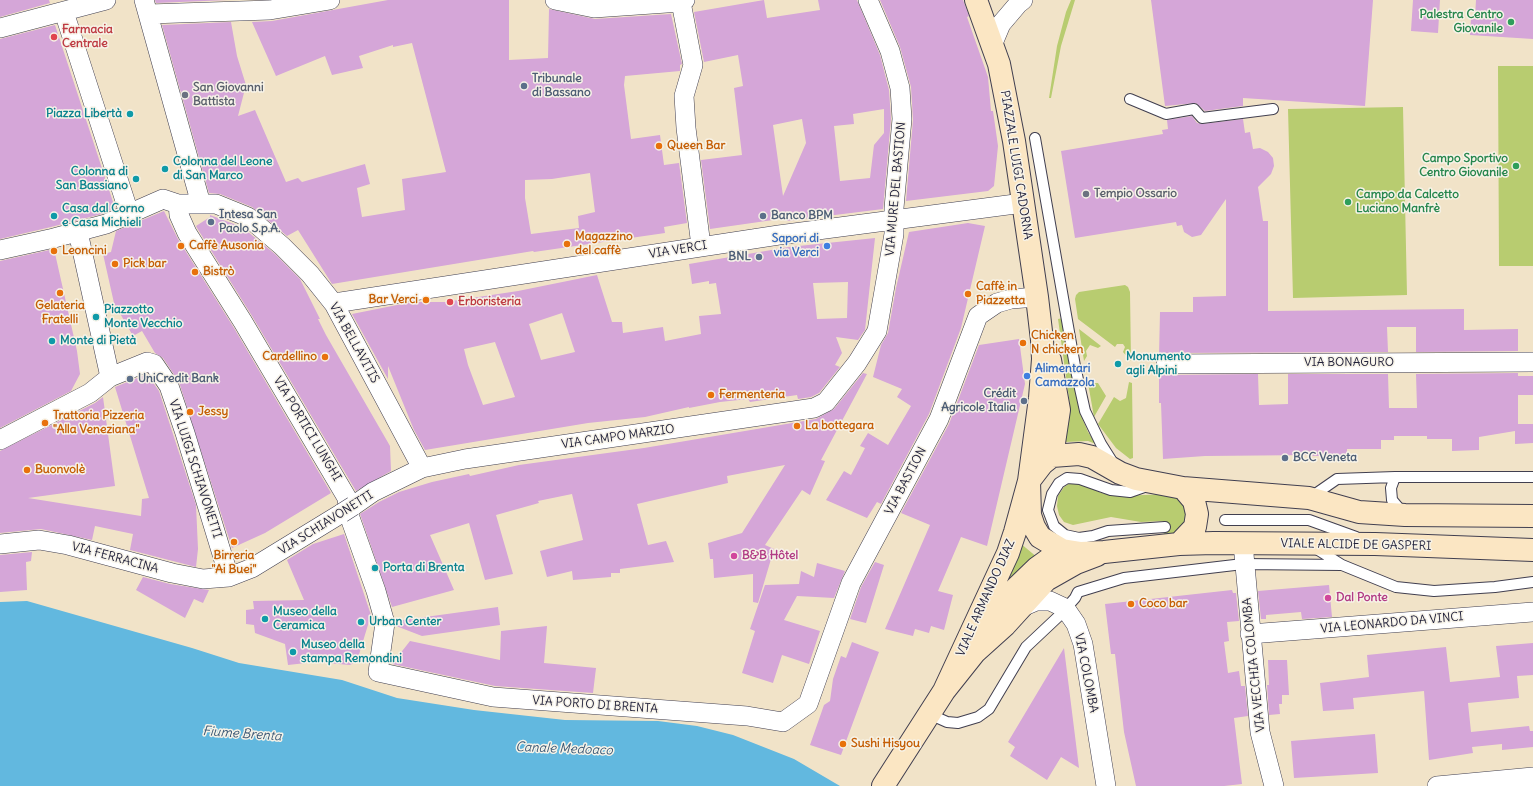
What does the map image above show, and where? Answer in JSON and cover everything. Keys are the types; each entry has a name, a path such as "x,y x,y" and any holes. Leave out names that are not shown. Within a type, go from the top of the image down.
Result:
{"main road":[{"name":"PIAZZALE LUIGI CADORNA","path":"976,0 993,44 1004,88 1023,203 1042,340 1040,398 1029,481 1030,515 1034,526 1040,536 1062,550 1080,553 1179,544"},
{"name":"PIAZZALE LUIGI CADORNA","path":"1042,340 1052,365 1059,410 1052,456"},
{"path":"1029,481 1042,464 1052,456 1079,454 1092,457 1120,473 1136,479 1183,488 1309,498 1359,512 1405,515 1533,516"},
{"name":"VIALE ARMANDO DIAZ","path":"944,691 1008,553 1029,481"},
{"path":"1179,544 1195,527 1198,514 1194,501 1183,488"},
{"name":"VIALE ALCIDE DE GASPERI","path":"1179,544 1243,554 1308,543 1533,550"},
{"name":"VIALE ARMANDO DIAZ","path":"975,652 990,621 1010,594 1037,568 1062,550"},
{"name":"VIALE ARMANDO DIAZ","path":"885,782 928,714 975,652 1022,607 1046,580 1076,563 1104,552"}],"street":[{"path":"0,28 106,0"},
{"path":"0,250 54,238 106,224 163,199 178,204 201,204 147,7 270,10 330,0"},
{"path":"555,0 594,8 683,1 693,65 684,96 686,128 701,246"},
{"name":"VIA MURE DEL BASTION","path":"814,408 826,402 857,363 877,331 894,234 894,208 902,119 900,88 890,51 868,0"},
{"path":"993,44 1001,24 1023,0"},
{"path":"64,12 122,216"},
{"name":"VIA VERCI","path":"334,304 701,246 960,210 988,209 1023,203"},
{"name":"VIA PORTICI LUNGHI","path":"178,204 179,215 188,233 275,375 347,498 349,515 376,591 385,623 378,672"},
{"name":"VIA BELLAVITIS","path":"201,204 216,204 248,217 310,274 334,304 422,468"},
{"path":"0,440 90,393 110,377 78,232"},
{"name":"VIA BASTION","path":"808,704 851,583 939,419 978,316 997,303 1011,299 1037,297"},
{"name":"VIA LUIGI SCHIAVONETTI","path":"110,377 147,362 154,364 168,386 185,433 229,577"},
{"name":"VIA BONAGURO","path":"1166,364 1533,362"},
{"name":"VIA CAMPO MARZIO","path":"422,468 465,459 814,408"},
{"name":"VIA SCHIAVONETTI","path":"229,577 252,568 373,492 422,468"},
{"name":"VIA FERRACINA","path":"0,544 39,540 68,545 172,573 203,579 229,577"},
{"name":"VIA VECCHIA COLOMBA","path":"1243,554 1260,732 1274,786"},
{"path":"1022,607 1036,601 1050,601 1065,608"},
{"name":"VIA COLOMBA","path":"1065,608 1076,624 1083,644 1106,786"},
{"name":"VIA LEONARDO DA VINCI","path":"1250,634 1533,612"},
{"name":"VIA PORTO DI BRENTA","path":"378,672 493,697 747,716 783,722 808,704"},
{"path":"1437,786 1533,777"}],"lane":[{"path":"1130,100 1166,114 1194,109 1202,118 1273,110"},
{"path":"1035,138 1075,366 1085,411 1101,444 1120,473"},
{"path":"1395,477 1391,488 1392,500 1405,515"},
{"path":"1309,498 1337,479 1395,477 1533,477"},
{"path":"1156,483 1130,492 1111,490 1080,479 1068,478 1059,483 1052,494 1048,510 1054,526 1065,535 1079,538 1093,536 1108,531 1165,527"},
{"path":"1225,520 1308,520 1375,544"},
{"path":"1308,543 1342,565 1396,587 1434,591 1495,587 1533,582"},
{"path":"928,714 947,722 958,723 978,717 989,709 1026,647 1075,598 1078,592 1124,578 1243,554 1342,565"}],"green space":[{"path":"1071,0 1075,0 1061,46 1051,98 1049,98 1057,46 1066,12"},
{"name":"Campo Sportivo Centro Giovanile","path":"1498,66 1533,66 1533,266 1499,266"},
{"name":"Campo da Calcetto Luciano Manfrè","path":"1403,107 1407,295 1293,298 1288,109"},
{"path":"1125,285 1128,287 1130,292 1131,361 1123,352 1125,347 1123,344 1117,344 1115,347 1078,319 1075,299 1079,292"},
{"path":"1063,318 1081,415 1088,432 1096,444 1088,441 1065,442 1070,405 1058,319"},
{"path":"1079,329 1101,346 1098,348 1090,345 1086,351 1087,356 1084,361"},
{"path":"1129,382 1132,383 1133,458 1130,459 1116,448 1098,424 1114,397 1120,401 1126,398"},
{"path":"1088,383 1098,383 1106,396 1094,417"},
{"path":"1070,483 1086,485 1101,493 1119,496 1169,494 1181,500 1186,509 1185,522 1177,532 1164,538 1163,521 1141,522 1111,517 1073,525 1064,522 1059,515 1057,506 1058,496 1064,487"},
{"path":"1020,543 1038,558 1000,591"}],"water":[{"path":"27,601 192,648 239,663 342,680 397,698 474,710 565,720 658,721 697,726 733,735 794,759 840,786 0,786 0,602"}],"building":[{"path":"0,0 49,0 50,3 0,17"},
{"path":"155,0 228,0 156,3"},
{"path":"388,0 509,0 509,60 548,58 549,9 595,19 671,14 682,64 680,65 680,71 625,76 624,85 631,139 660,135 664,165 679,163 687,223 664,227 665,233 533,251 332,284 298,230 287,236 252,207 220,194 209,193 162,25 231,22 237,56 246,85 238,116 255,110 286,182 298,178 302,182 365,164 370,184 357,188 362,217 405,210 402,179 446,172 412,43 393,47 393,45 359,56 363,68 332,75 325,56 276,76 252,22 272,21","holes":["590,173 595,212 578,216 579,228 531,234 525,198 525,180 552,179"]},
{"path":"764,0 767,18 820,10 818,0 857,0 880,55 889,90 891,119 883,209 787,221 787,218 710,229 701,160 742,155 734,88 743,86 738,55 704,62 694,12","holes":["884,109 884,133 874,145 870,178 840,181 834,126 854,124 853,114","802,119 806,143 783,196 773,125"]},
{"path":"880,0 963,0 969,16 967,17 988,77 991,111 993,111 998,146 994,186 988,191 906,201 913,120 911,87 900,47"},
{"path":"1151,0 1373,0 1365,106 1243,98 1243,106 1205,111 1196,103 1165,106"},
{"path":"1413,0 1440,0 1438,33 1411,31"},
{"name":"Palestra Centro Giovanile","path":"1476,0 1533,0 1533,39 1470,35 1471,17 1475,17"},
{"path":"55,25 115,208 102,214 0,239 0,39"},
{"path":"1192,116 1197,123 1202,124 1243,119 1245,133 1250,132 1253,149 1260,148 1268,152 1273,158 1274,166 1271,174 1258,187 1263,221 1268,221 1268,311 1464,309 1464,330 1518,329 1518,351 1416,352 1416,327 1387,327 1388,352 1166,353 1159,356 1160,312 1193,312 1193,297 1226,296 1226,199 1201,235 1192,237 1184,232 1182,225 1177,226 1176,222 1075,238 1061,151 1163,134 1162,130 1168,129 1167,120"},
{"path":"164,211 178,239 234,328 331,493 265,533 232,548 179,382 163,358 155,353 142,331 133,336 114,303 103,254 111,252 116,231"},
{"path":"210,215 242,227 275,254 300,279 320,319 318,319 326,335 390,446 391,471 356,491 252,316 197,228 196,226 210,217"},
{"path":"968,223 985,226 961,328 929,414 881,504 877,502 867,518 826,500 844,471 851,475 865,448 860,446 868,433 888,445 911,406 897,397 902,389 873,377 881,345 888,333 896,288 909,232"},
{"path":"875,238 865,330 858,340 836,337 842,353 835,365 840,367 819,393 811,397 798,399 797,395 750,402 748,399 720,402 645,417 588,423 425,450 414,430 388,366 388,379 352,314 412,302 445,302 518,291 597,275 612,322 622,322 623,333 663,327 665,341 701,334 699,316 721,314 716,283 709,284 709,281 692,284 689,264 789,247","holes":["848,282 847,318 817,319 813,283","562,313 575,352 541,360 529,324","495,342 515,397 483,405 468,365 464,349"]},
{"path":"54,249 77,351 80,374 71,391 0,428 0,261"},
{"path":"1019,339 1025,384 987,546 961,537 938,591 953,595 944,630 931,626 929,633 915,629 913,636 885,629 930,525 901,513 949,424 979,345"},
{"path":"1159,372 1166,375 1258,374 1259,405 1288,404 1288,374 1388,374 1389,408 1417,408 1416,374 1518,373 1518,376 1533,376 1533,395 1518,395 1518,424 1533,424 1533,443 1515,444 1515,431 1479,437 1479,450 1452,451 1452,439 1427,439 1427,436 1394,436 1394,440 1381,440 1381,449 1347,449 1347,456 1205,456 1163,459 1161,403 1159,403"},
{"path":"863,373 867,374 821,460 825,461 810,495 802,490 765,545 774,549 758,603 753,602 753,574 714,578 713,559 710,559 708,543 742,533 785,465 727,476 728,483 637,504 648,545 666,541 674,562 620,569 620,573 611,573 611,577 573,580 572,571 547,577 540,551 583,540 572,494 538,501 539,503 496,515 513,574 485,580 469,523 430,535 454,590 392,607 360,514 399,492 432,482 469,474 470,476 519,465 644,448 816,419 834,409"},
{"path":"147,374 159,391 196,505 198,549 196,567 130,550 133,534 95,526 92,540 41,529 0,533 0,451 95,403 103,397 115,486 28,498 141,516 142,499 149,498 115,387"},
{"path":"344,534 371,615 357,661 350,665 315,662 288,665 285,644 255,633 254,625 246,624 246,610 254,609 253,601 304,600 287,560 313,544"},
{"path":"32,552 31,561 26,562 27,590 0,592 0,555"},
{"path":"875,562 884,565 866,623 850,619 861,587"},
{"path":"817,563 845,571 834,598 797,596 784,620 820,631 809,664 782,655 773,683 742,673 755,631 750,629 765,585 799,584 801,571 814,577"},
{"path":"143,577 170,584 209,590 203,603 194,599 185,618 136,590"},
{"path":"1329,585 1332,617 1302,619 1301,612 1266,615 1266,619 1261,619 1258,591"},
{"path":"1232,590 1233,593 1236,593 1239,621 1227,622 1229,641 1224,642 1228,673 1239,671 1241,686 1245,686 1248,716 1234,718 1242,784 1224,786 1136,786 1124,732 1115,654 1111,654 1105,604"},
{"path":"498,607 500,625 422,636 396,626 396,621"},
{"path":"547,626 544,663 596,668 593,693 495,686 392,664 410,641 500,660 501,631"},
{"path":"852,642 879,652 841,755 810,745 824,705 830,701 833,679 841,656 846,658"},
{"path":"1533,643 1533,675 1517,676 1519,698 1468,703 1471,732 1529,726 1530,731 1533,731 1533,747 1502,750 1502,744 1472,747 1473,753 1429,760 1424,691 1353,698 1354,709 1323,711 1320,683 1369,677 1367,655 1446,647 1450,682 1500,677 1496,646"},
{"path":"1064,648 1079,768 1061,757 1047,780 1010,756 1015,747 1008,742"},
{"path":"1268,660 1287,660 1289,695 1282,695 1282,704 1279,704 1280,714 1269,715 1267,685 1269,685"},
{"path":"1375,734 1378,773 1294,778 1291,741"}],"place":[{"name":"Palestra Centro Giovanile","path":"1511,22"},
{"name":"Farmacia Centrale","path":"54,37"},
{"name":"Tribunale di Bassano","path":"524,86"},
{"name":"San Giovanni Battista","path":"185,95"},
{"name":"Piazza Libertà","path":"130,114"},
{"name":"Queen Bar","path":"659,146"},
{"name":"Campo Sportivo Centro Giovanile","path":"1516,166"},
{"name":"Colonna del Leone di San Marco","path":"165,169"},
{"name":"Colonna di San Bassiano","path":"136,179"},
{"name":"Tempio Ossario","path":"1086,194"},
{"name":"Campo da Calcetto Luciano Manfrè","path":"1348,202"},
{"name":"Casa dal Corno e Casa Michieli","path":"54,216"},
{"name":"Banco BPM","path":"763,216"},
{"name":"Intesa San Paolo S.p.A.","path":"211,222"},
{"name":"Magazzino del caffè","path":"567,244"},
{"name":"Caffè Ausonia","path":"181,246"},
{"name":"Sapori di via Verci","path":"827,246"},
{"name":"Leoncini","path":"54,251"},
{"name":"BNL","path":"759,257"},
{"name":"Pick bar","path":"115,264"},
{"name":"Bistrò","path":"195,272"},
{"name":"Gelateria Fratelli","path":"60,293"},
{"name":"Caffè in Piazzetta","path":"968,294"},
{"name":"Bar Verci","path":"426,300"},
{"name":"Erboristeria","path":"450,302"},
{"name":"Piazzotto Monte Vecchio","path":"96,317"},
{"name":"Monte di Pietà","path":"52,341"},
{"name":"Chicken N chicken","path":"1023,343"},
{"name":"Cardellino","path":"325,357"},
{"name":"Monumento agli Alpini","path":"1118,364"},
{"name":"Alimentari Camazzola","path":"1027,376"},
{"name":"UniCredit Bank","path":"130,379"},
{"name":"Fermenteria","path":"711,395"},
{"name":"Crédit Agricole Italia","path":"1024,401"},
{"name":"Jessy","path":"190,412"},
{"name":"Trattoria Pizzeria \"Alla Veneziana\"","path":"45,423"},
{"name":"La bottegara","path":"797,426"},
{"name":"BCC Veneta","path":"1285,458"},
{"name":"Buonvolè","path":"27,470"},
{"name":"Birreria \"Ai Buei\"","path":"234,542"},
{"name":"B&B Hôtel","path":"734,556"},
{"name":"Porta di Brenta","path":"375,568"},
{"name":"Dal Ponte","path":"1328,598"},
{"name":"Coco bar","path":"1131,604"},
{"name":"Museo della Ceramica","path":"265,619"},
{"name":"Urban Center","path":"361,622"},
{"name":"Museo della stampa Remondini","path":"293,652"},
{"name":"Sushi Hisyou","path":"843,744"}],"water label":[{"name":"Fiume Brenta","path":"242,734"},
{"name":"Canale Medoaco","path":"564,749"}]}
